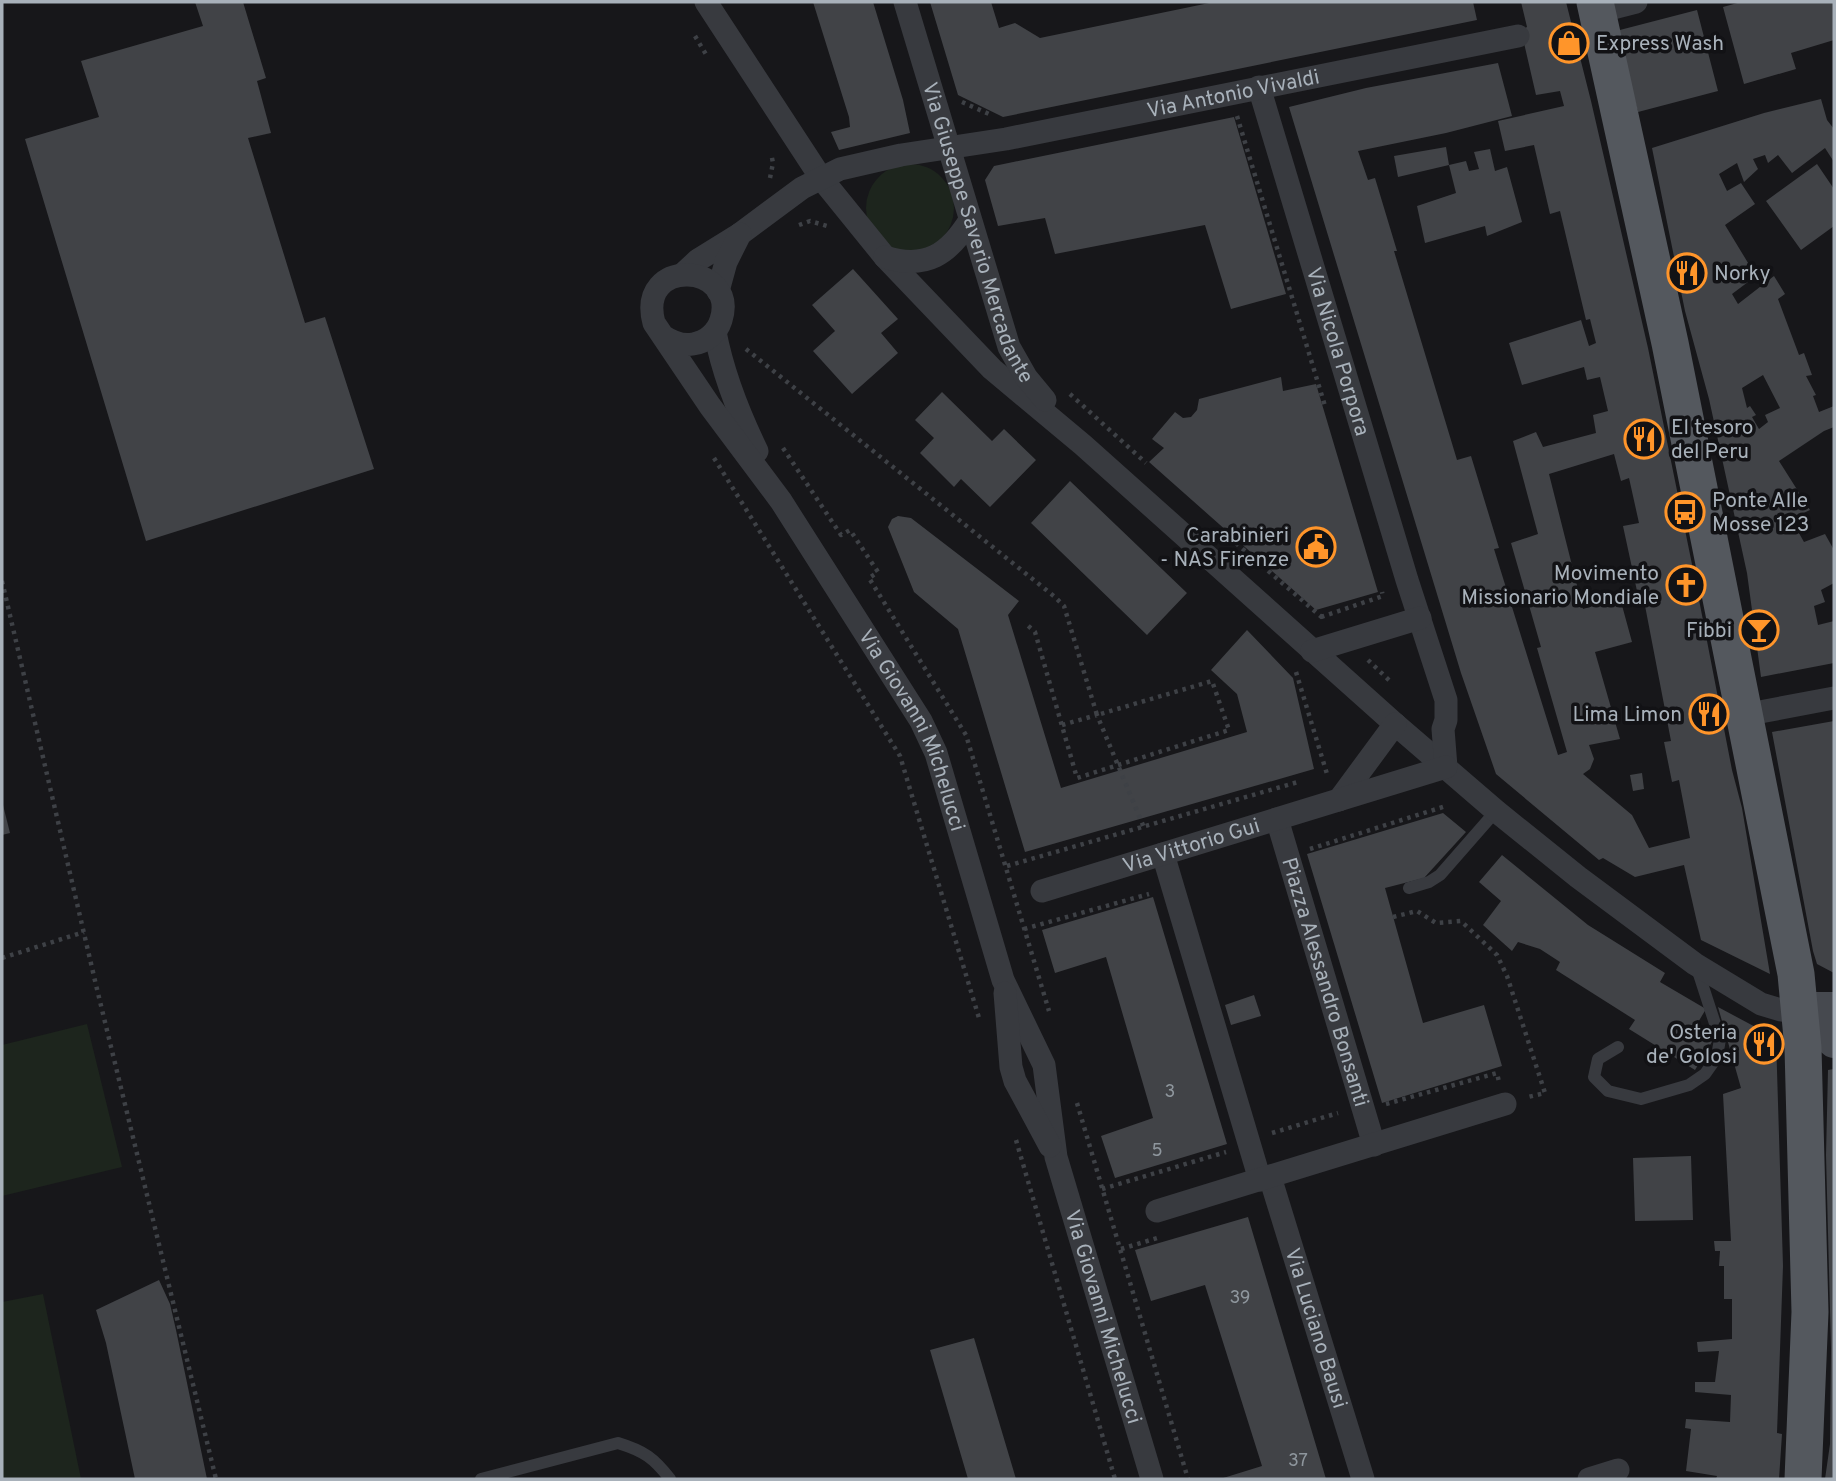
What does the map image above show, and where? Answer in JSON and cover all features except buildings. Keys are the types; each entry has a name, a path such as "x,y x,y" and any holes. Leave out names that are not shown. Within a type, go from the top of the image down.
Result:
{"main road":[{"path":"1596,7 1670,343 1796,974 1817,1011 1803,1048 1810,1312 1803,1479"}],"street":[{"path":"706,2 821,178 885,257 992,369 1083,445 1395,724 1578,877 1695,964 1761,1004 1781,1010 1817,1011 1834,1042"},
{"name":"Via Giuseppe Saverio Mercadante","path":"905,2 1013,357 1026,377 1083,445"},
{"path":"1596,7 1636,2"},
{"name":"Via Antonio Vivaldi","path":"683,274 698,260 740,234 802,188 860,164 1006,139 1518,36"},
{"name":"Via Nicola Porpora","path":"1259,87 1446,701 1443,729 1446,767"},
{"path":"885,257 906,262 930,258 946,250 958,239 970,220"},
{"path":"718,291 701,277 683,274 664,282 652,301 654,323 663,336 675,343 690,345 704,341 716,329 722,309 718,291 726,262 740,234"},
{"name":"Via Giovanni Michelucci","path":"716,329 719,356 736,409 781,501"},
{"name":"Via Giovanni Michelucci","path":"663,336 781,501 921,721 936,753 1003,980 1044,1065 1056,1157 1152,1479"},
{"path":"1312,651 1420,618"},
{"path":"1744,715 1834,698"},
{"path":"1339,800 1395,724"},
{"name":"Via Vittorio Gui","path":"1042,891 1446,767"},
{"name":"Piazza Alessandro Bonsanti","path":"1277,819 1374,1144"},
{"path":"1157,856 1265,1178"},
{"name":"Via Giovanni Michelucci","path":"1003,980 1011,1067 1015,1081 1056,1157"},
{"path":"1157,1211 1504,1104"},
{"name":"Via Luciano Bausi","path":"1265,1178 1363,1479"},
{"path":"1589,1479 1618,1470"}],"lane":[{"path":"1409,888 1429,882 1440,875 1496,811"},
{"path":"1618,1047 1598,1059 1594,1077 1608,1091 1642,1099 1689,1085 1706,1074 1717,1057 1720,1040 1695,964"},
{"path":"481,1479 618,1443 637,1449 656,1461 670,1479"}],"path":[{"path":"1236,114 1328,416"},
{"path":"790,229 810,221 830,227"},
{"path":"716,329 1064,606 1097,715 1157,856 1160,891 1024,929"},
{"path":"1061,386 1147,464"},
{"path":"710,453 900,756 982,1027"},
{"path":"1216,526 1329,624"},
{"path":"2,581 216,1479"},
{"path":"1321,617 1383,596 1380,588"},
{"path":"1025,623 1035,632 1077,778 1229,730 1212,681 1062,725"},
{"path":"1363,654 1395,686"},
{"path":"1299,675 1327,774 1324,775"},
{"path":"1052,1019 1007,866 1311,779"},
{"path":"1302,851 1446,806"},
{"path":"1379,1106 1497,1073 1504,1104 1545,1093 1507,976 1497,955 1461,921 1436,923 1417,911 1393,917"},
{"path":"2,958 84,932"},
{"path":"1075,1098 1188,1479"},
{"path":"1263,1135 1348,1111"},
{"path":"1013,1132 1115,1479"},
{"path":"1102,1189 1234,1150"}],"shaded area":[{"path":"910,164 927,167 941,177 951,191 954,208 951,225 941,239 927,249 910,252 893,249 879,239 869,225 866,208 869,191 879,177 893,167"},
{"path":"87,1024 122,1167 2,1196 2,1045"},
{"path":"43,1294 81,1479 2,1479 2,1302"}],"place":[{"name":"Express Wash","path":"1569,43"},
{"name":"Norky","path":"1687,273"},
{"name":"El tesoro del Peru","path":"1644,439"},
{"name":"Ponte Alle Mosse 123","path":"1685,512"},
{"name":"Carabinieri - NAS Firenze","path":"1316,547"},
{"name":"Movimento Missionario Mondiale","path":"1686,585"},
{"name":"Fibbi","path":"1759,630"},
{"name":"Lima Limon","path":"1709,714"},
{"name":"Osteria de' Golosi","path":"1764,1044"}]}
